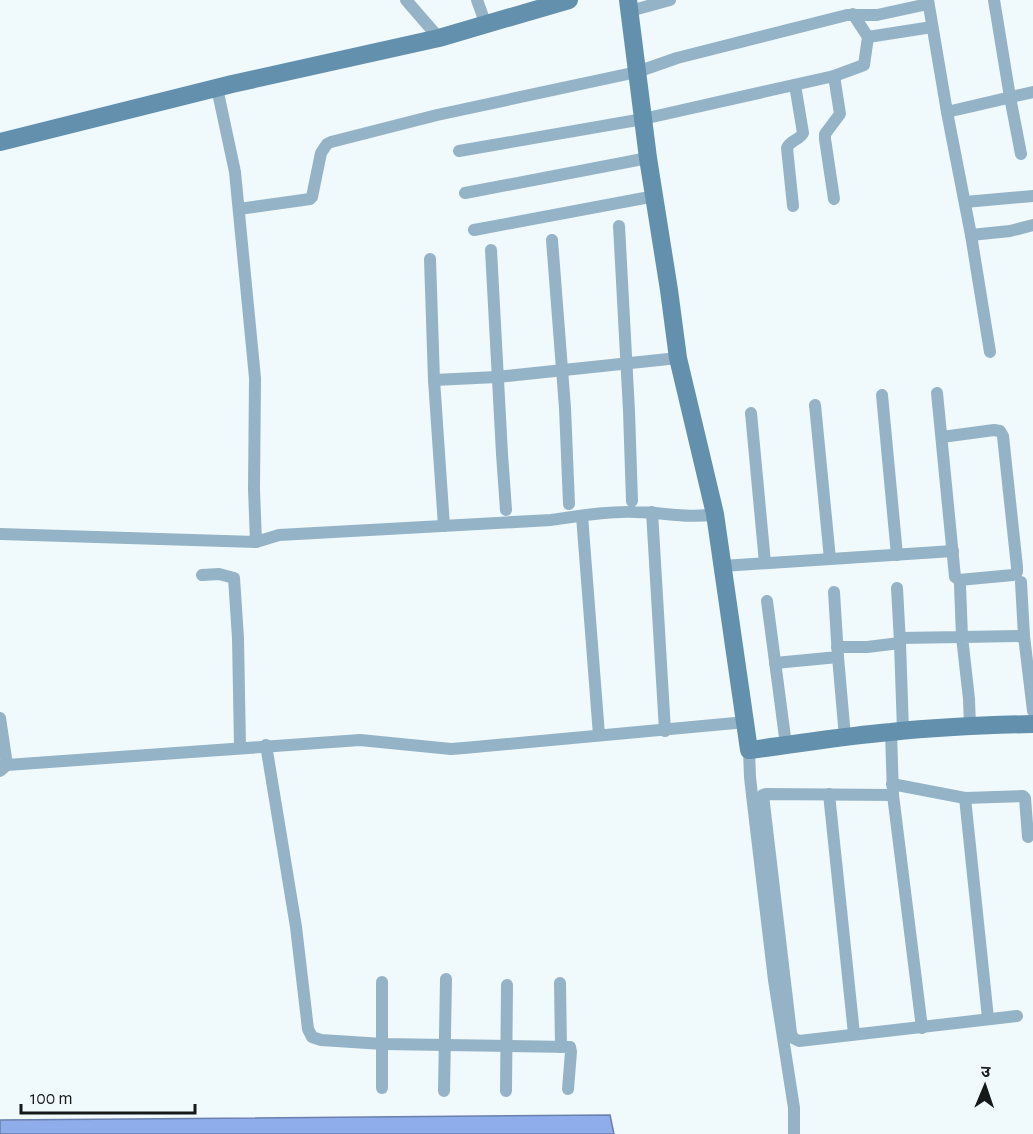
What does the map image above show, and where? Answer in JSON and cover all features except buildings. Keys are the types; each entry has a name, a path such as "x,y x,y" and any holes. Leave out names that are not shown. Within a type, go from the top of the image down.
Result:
{"street":[{"path":"406,0 439,38"},
{"path":"477,0 486,25"},
{"path":"0,142 217,88 439,38 569,0"},
{"path":"670,0 629,6 648,158 678,358 715,514 746,722 750,777 774,980 794,1108 794,1134"},
{"path":"994,0 1021,154"},
{"path":"239,209 310,199 321,153 331,142 437,115 637,72 677,58 847,15 877,15 928,2 990,352"},
{"path":"459,151 643,119 834,76 864,65 868,37 853,14"},
{"path":"868,37 932,27"},
{"path":"834,76 840,114 825,134 834,199"},
{"path":"795,85 803,133 801,137"},
{"path":"217,88 235,172 255,378 256,542"},
{"path":"947,112 1033,92"},
{"path":"794,206 788,144 801,137 825,134"},
{"path":"465,193 648,158"},
{"path":"474,230 654,196"},
{"path":"965,202 1033,196"},
{"path":"971,235 1010,231 1033,225"},
{"path":"619,226 632,501"},
{"path":"552,240 569,504"},
{"path":"491,250 506,510"},
{"path":"430,259 434,380 444,526"},
{"path":"434,380 497,377 678,358"},
{"path":"937,393 955,578 958,580 1017,573 1003,436 1000,431 994,430 942,437"},
{"path":"882,395 897,555"},
{"path":"815,405 831,559"},
{"path":"751,413 765,564"},
{"path":"0,534 256,542 279,535 551,520 632,512 701,517 715,514"},
{"path":"652,512 665,730"},
{"path":"582,516 599,735"},
{"path":"722,566 953,551"},
{"path":"202,575 219,574 234,579 238,638 240,747"},
{"path":"1021,582 1024,636 1033,711"},
{"path":"960,585 970,726"},
{"path":"897,588 900,640 897,731 892,789 922,1028"},
{"path":"834,591 845,737"},
{"path":"767,601 786,745"},
{"path":"775,663 900,640 1024,636"},
{"path":"0,718 2,767 266,745 360,740 458,748 746,722"},
{"path":"749,750 897,731 1033,724"},
{"path":"266,745 296,927 308,1029 312,1037 321,1040 383,1044 570,1047 568,1089"},
{"path":"1017,1016 799,1041 793,1038 763,795 829,794 892,789 965,798 1024,797 1028,837"},
{"path":"829,794 854,1034"},
{"path":"965,798 988,1018"},
{"path":"444,1091 446,979"},
{"path":"382,982 382,1088"},
{"path":"560,983 561,1047"},
{"path":"506,1091 507,985"}],"water":[{"path":"610,1115 614,1134 0,1134 0,1120"}]}
